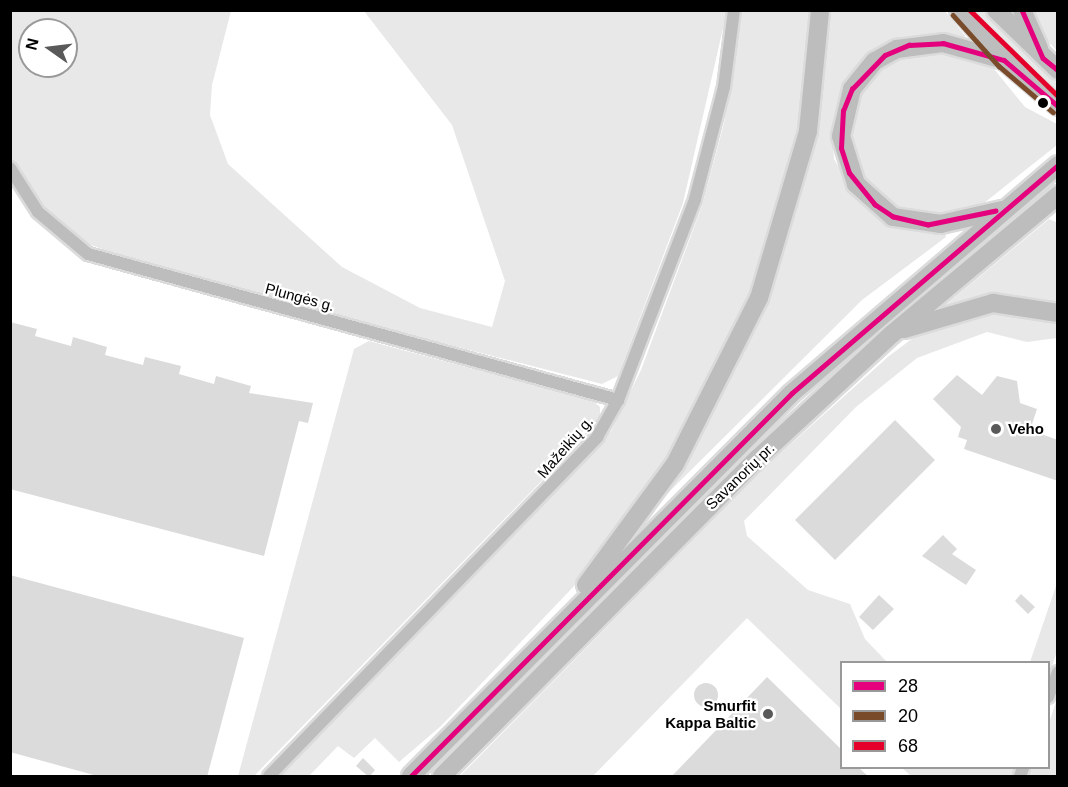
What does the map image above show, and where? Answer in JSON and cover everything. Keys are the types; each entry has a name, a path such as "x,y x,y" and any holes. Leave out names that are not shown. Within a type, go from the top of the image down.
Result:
{"highway":[{"path":"539,646 675,464 744,334 800,167 820,10"},
{"path":"959,10 1004,60 1058,106"},
{"path":"996,10 1043,58 1058,69"},
{"path":"1022,10 1043,58"},
{"path":"1004,60 943,43 897,49 875,61 852,89 841,136 856,184 893,217 941,224 1007,208"},
{"name":"Savanorių pr.","path":"411,777 792,393 1058,165"},
{"name":"Savanorių pr.","path":"449,773 692,523 891,334 1058,195"},
{"path":"891,334 993,303 1058,313"}],"street":[{"name":"Mažeikių g.","path":"269,777 585,451 618,400 706,166 734,10"},
{"name":"Plungės g.","path":"10,168 38,212 88,254 618,400"},
{"path":"1050,692 1058,672"}],"shaded area":[{"path":"10,11 231,11 212,85 210,115 228,164 342,267 420,308 492,327 505,281 452,125 364,11 727,11 683,203 618,376 602,384 154,269 73,238 41,206 11,159"},
{"path":"740,11 814,11 797,156 761,281 686,436 594,565 441,726 399,762 375,738 354,758 338,746 309,776 277,776 611,431 641,370 702,206 724,123"},
{"path":"827,11 945,11 965,36 964,41 922,38 851,78 832,128 834,159 855,195 888,222 945,232 946,237 862,300 667,494 737,367 786,241 812,145"},
{"path":"968,11 988,11 1057,77 1057,94"},
{"path":"1028,11 1057,11 1057,51 1036,28"},
{"path":"931,47 990,64 1025,107 1057,124 1057,145 979,207 958,217 914,219 875,199 850,163 848,116 856,95 887,61"},
{"path":"1049,219 1056,222 1057,308 943,307"},
{"path":"995,308 1057,317 1057,338 1027,342 987,332 917,358 856,407 744,521 747,536 808,590 850,604 865,639 886,661 840,661 840,708 747,618 593,776 460,776 764,468 889,356 929,326"},
{"path":"369,341 593,401 600,407 600,421 254,776 238,776 354,349"},
{"path":"1057,583 1057,651 1050,673 1050,661 1030,661"},
{"path":"1057,698 1057,776 1029,776 1032,769 1050,769 1050,720"},
{"path":"903,769 1015,769 1012,776 911,776"}],"building":[{"path":"10,322 37,329 35,336 71,346 73,337 107,347 105,355 143,365 145,357 181,366 179,374 214,384 216,376 251,386 249,393 313,403 308,423 299,421 264,556 10,489"},
{"name":"Veho","path":"957,375 982,395 997,376 1017,381 1020,403 1037,409 1030,430 1058,440 1058,481 964,449 967,440 958,437 961,427 933,399"},
{"path":"895,420 935,460 835,560 795,520"},
{"path":"943,535 957,549 952,554 976,570 966,585 922,556"},
{"path":"10,575 244,638 207,777 101,777 10,752"},
{"path":"1021,594 1035,607 1028,614 1015,601"},
{"path":"879,595 894,609 873,630 859,617"},
{"name":"Smurfit Kappa Baltic","path":"767,677 840,748 840,769 860,769 869,777 671,777"},
{"path":"706,683 715,686 718,695 715,704 706,707 697,704 694,695 697,686"},
{"path":"363,758 375,770 369,777 356,766"}],"transit line":[{"name":"68","path":"970,10 1058,96"},
{"name":"28","path":"1022,10 1043,58 1058,70"},
{"name":"20","path":"953,15 999,66 1053,112"},
{"name":"28","path":"996,211 928,225 893,217 875,205 849,173 841,148 843,111 852,89 885,55 909,45 943,43 1004,60 1058,106"},
{"name":"28","path":"411,776 792,393 1058,165"}],"place":[{"name":"Veho","path":"996,429"},
{"name":"Smurfit Kappa Baltic","path":"768,714"}]}
